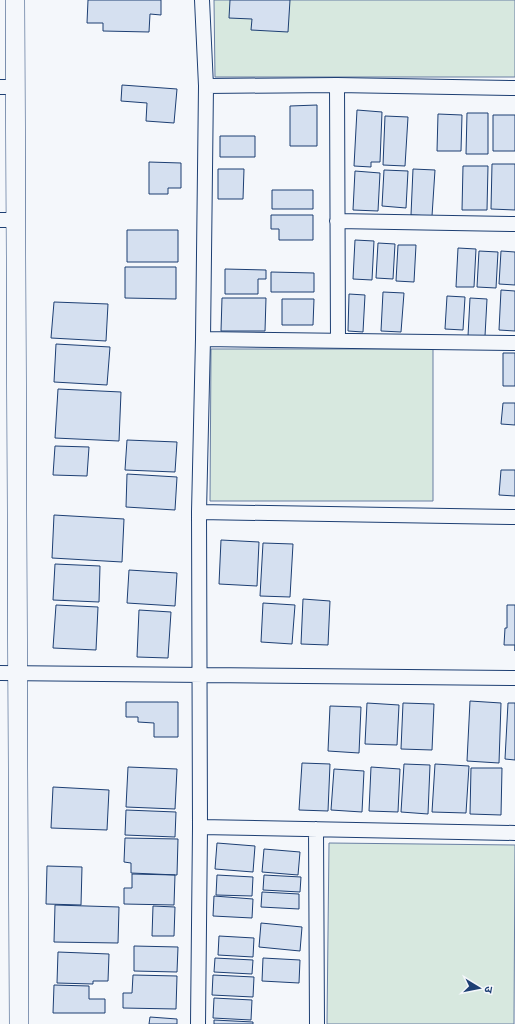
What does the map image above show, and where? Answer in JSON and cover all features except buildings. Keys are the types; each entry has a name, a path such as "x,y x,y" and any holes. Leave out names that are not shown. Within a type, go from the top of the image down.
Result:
{"street":[{"path":"15,0 8,87 9,672 19,1024"},
{"path":"198,1024 200,827 199,512 206,86 202,0"},
{"path":"206,86 337,85 515,88"},
{"path":"337,85 338,341"},
{"path":"337,221 515,224"},
{"path":"203,339 515,343"},
{"path":"199,512 515,517"},
{"path":"9,672 515,678"},
{"path":"200,827 515,833"},
{"path":"316,829 317,1024"}],"shaded area":[{"path":"214,0 515,0 515,77 215,77"},
{"path":"211,349 433,349 433,501 210,501"},
{"path":"329,843 515,845 514,1024 327,1024"}]}
